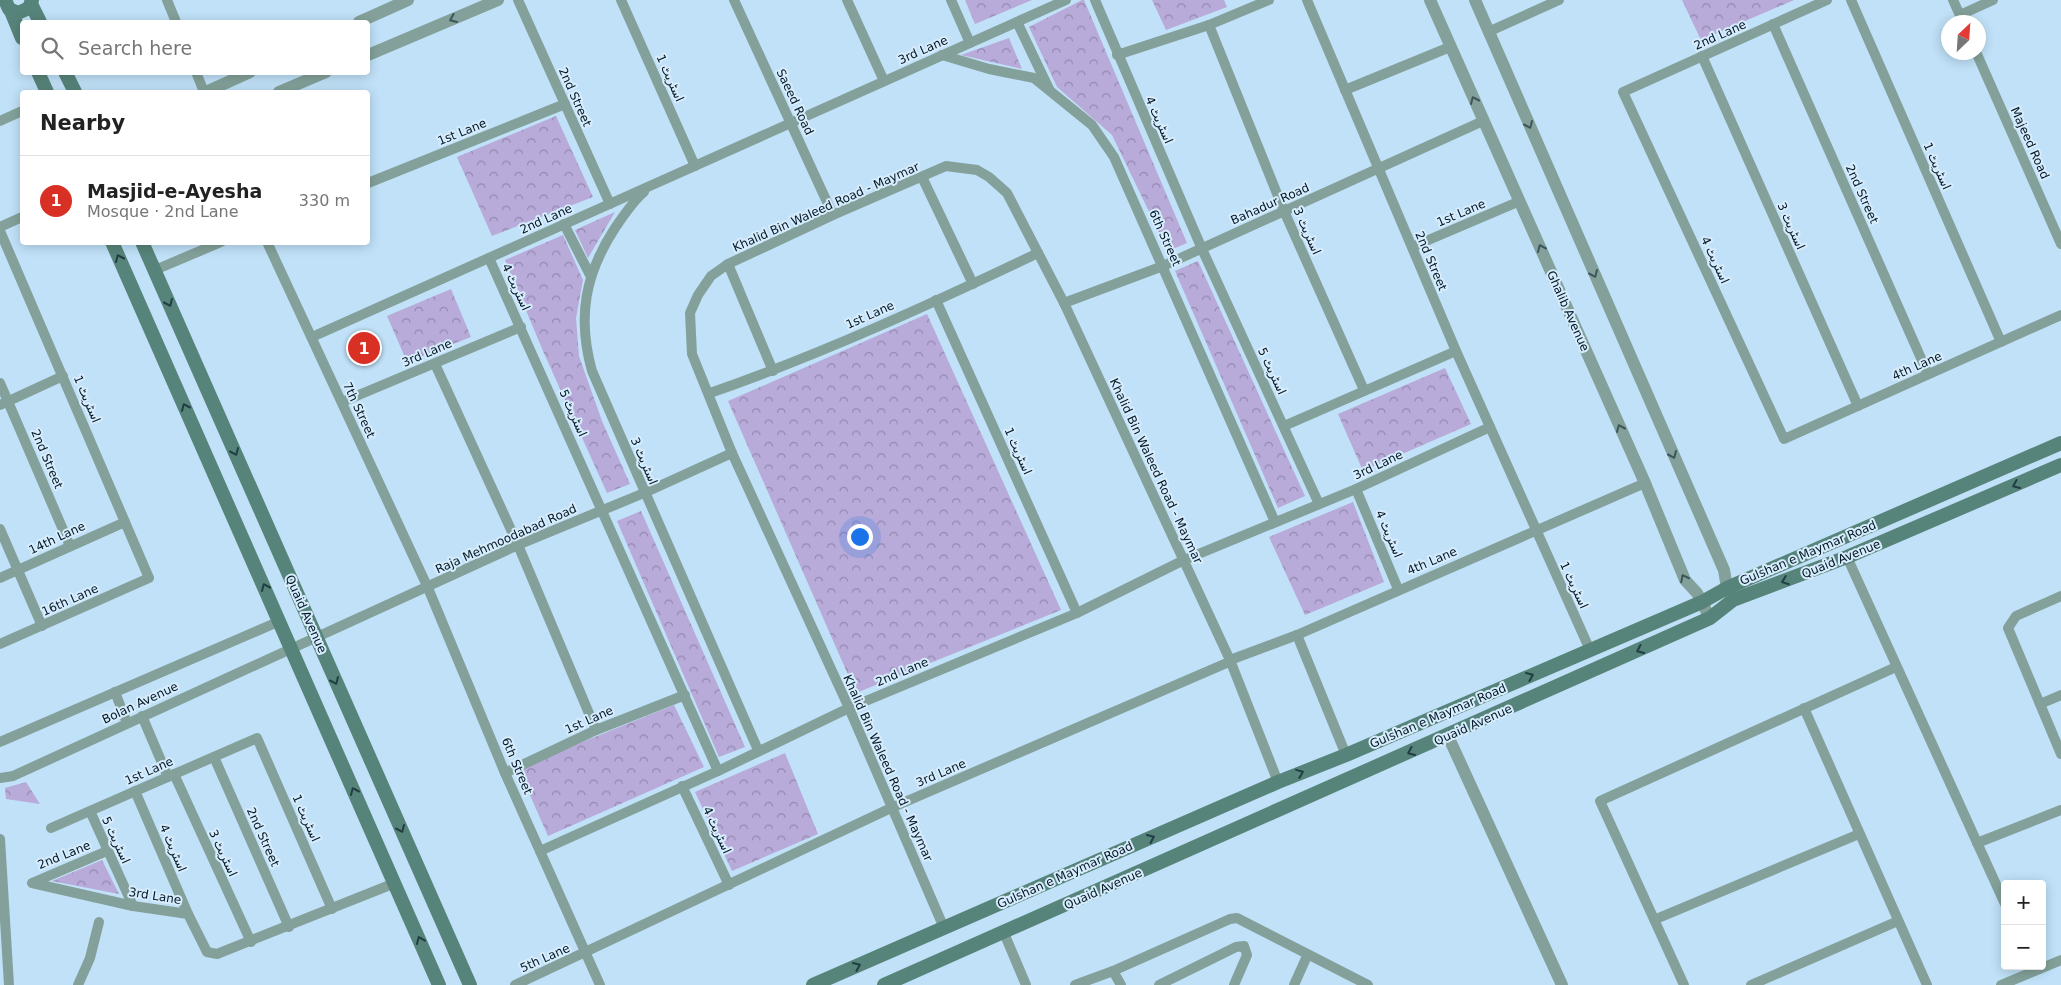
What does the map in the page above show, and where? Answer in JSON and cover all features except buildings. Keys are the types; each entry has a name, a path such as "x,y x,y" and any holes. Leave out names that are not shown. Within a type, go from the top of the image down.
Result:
{"main road":[{"path":"5,6 22,12 31,2 39,20"},
{"path":"5,6 20,34"},
{"path":"39,75 46,90"},
{"path":"66,75 74,90"},
{"path":"113,245 439,985"},
{"name":"Quaid Avenue","path":"143,245 470,985"},
{"name":"Gulshan e Maymar Road","path":"813,985 1278,782 1346,755 1702,602 1730,594 2061,443"},
{"name":"Quaid Avenue","path":"884,985 1710,618 1730,594 1847,557 2061,466"}],"street":[{"path":"167,0 175,20"},
{"path":"363,20 408,0"},
{"path":"370,54 498,0"},
{"name":"2nd Street","path":"518,0 610,204"},
{"name":"اسٹریٹ 1","path":"621,0 695,166"},
{"name":"Saeed Road","path":"734,0 833,215"},
{"path":"847,0 884,81"},
{"path":"951,0 970,43"},
{"name":"3rd Lane","path":"790,123 1066,0"},
{"name":"اسٹریٹ 4","path":"1095,0 1117,55 1202,249"},
{"path":"1117,55 1209,24 1269,0"},
{"name":"2nd Street","path":"1308,0 1378,169 1535,530"},
{"name":"Ghalib Avenue","path":"1430,0 1644,483 1685,580 1702,602 1710,618"},
{"path":"1475,0 1724,570 1730,594"},
{"path":"1488,32 1559,0"},
{"name":"2nd Lane","path":"1623,92 1827,0"},
{"name":"اسٹریٹ 1","path":"1851,0 2001,342"},
{"path":"1953,0 1960,15"},
{"path":"1969,15 1993,0"},
{"path":"1017,22 1050,90"},
{"name":"اسٹریٹ 3","path":"1209,24 1284,211 1364,390"},
{"name":"2nd Street","path":"1773,24 1928,374"},
{"path":"1345,90 1450,47"},
{"name":"6th Street","path":"942,56 989,69 1034,78 1092,125 1114,157 1275,522"},
{"name":"اسٹریٹ 3","path":"1702,56 1858,406"},
{"name":"Majeed Road","path":"1980,60 2061,244"},
{"path":"197,75 204,90"},
{"path":"210,90 243,75"},
{"path":"284,90 319,75"},
{"name":"اسٹریٹ 4","path":"1623,92 1784,438"},
{"name":"1st Lane","path":"370,182 565,104"},
{"path":"0,121 20,112"},
{"name":"Bahadur Road","path":"1064,303 1163,266 1483,121"},
{"name":"2nd Lane","path":"312,337 790,123"},
{"name":"Khalid Bin Waleed Road - Maymar","path":"944,928 849,708 732,453 710,393 692,354 690,313 698,295 711,276 728,264 833,215 946,166 977,170 989,177 1007,193 1064,303 1184,560 1229,661 1278,782"},
{"path":"922,177 973,284"},
{"name":"اسٹریٹ 3","path":"653,185 638,196 621,219 602,248 590,275 584,344 592,371 644,493 758,750"},
{"name":"1st Lane","path":"1412,247 1520,201"},
{"path":"0,229 20,218"},
{"path":"564,224 590,275"},
{"name":"اسٹریٹ 1","path":"0,229 149,578"},
{"path":"154,270 214,245"},
{"name":"7th Street","path":"268,245 428,588"},
{"name":"اسٹریٹ 5","path":"1202,249 1319,504"},
{"name":"1st Lane","path":"710,393 773,371 973,284 1038,253"},
{"name":"اسٹریٹ 4","path":"489,258 521,327"},
{"path":"728,264 773,371"},
{"name":"اسٹریٹ 1","path":"936,300 1077,613"},
{"name":"4th Lane","path":"1784,438 2061,316"},
{"name":"3rd Lane","path":"342,402 521,327"},
{"name":"اسٹریٹ 5","path":"521,327 603,510"},
{"path":"1284,426 1456,351"},
{"path":"435,364 518,545 596,730"},
{"path":"4,403 63,376"},
{"name":"2nd Street","path":"0,383 4,403 70,546"},
{"name":"3rd Lane","path":"1275,522 1356,489 1490,427"},
{"name":"Raja Mehmoodabad Road","path":"290,648 428,588 518,545 644,493 732,453"},
{"name":"4th Lane","path":"1229,661 1297,635 1398,589 1644,483"},
{"name":"اسٹریٹ 4","path":"1356,489 1398,589"},
{"path":"603,510 718,772"},
{"name":"14th Lane","path":"0,578 125,522"},
{"name":"2nd Lane","path":"540,851 682,786 718,772 758,750 849,708 1077,613 1184,560 1275,522"},
{"path":"0,529 42,626"},
{"name":"اسٹریٹ 1","path":"1535,530 1590,650"},
{"path":"1847,557 2001,895"},
{"name":"16th Lane","path":"0,644 149,578"},
{"name":"6th Street","path":"428,588 505,773 586,954"},
{"path":"2061,596 2016,616 2008,628 2061,754"},
{"name":"Bolan Avenue","path":"0,742 280,621"},
{"path":"1297,635 1346,755"},
{"name":"Bolan Avenue","path":"0,778 13,776 290,648"},
{"name":"3rd Lane","path":"586,954 891,808 1229,661"},
{"path":"1684,985 1656,919 1600,801 1896,666"},
{"path":"115,692 127,723"},
{"name":"1st Lane","path":"505,773 596,730 685,695"},
{"path":"2040,704 2061,695"},
{"path":"1804,708 1927,985"},
{"name":"اسٹریٹ 3","path":"142,716 251,942"},
{"path":"1448,736 1562,985"},
{"name":"1st Lane","path":"51,828 258,738"},
{"name":"اسٹریٹ 1","path":"258,738 332,909"},
{"name":"2nd Street","path":"214,757 289,927"},
{"name":"اسٹریٹ 4","path":"682,786 729,884"},
{"name":"اسٹریٹ 4","path":"135,791 188,914"},
{"path":"1978,843 2061,810"},
{"name":"اسٹریٹ 5","path":"90,811 133,906"},
{"path":"1656,919 1859,834"},
{"path":"0,840 9,985"},
{"name":"2nd Lane","path":"33,884 33,881 107,851"},
{"name":"3rd Lane","path":"33,884 133,906 188,914 207,952 217,954 289,927 395,883"},
{"path":"1075,985 1113,971 1230,919 1242,920 1357,983 1368,985"},
{"path":"1751,985 1898,921"},
{"path":"78,985 90,958 99,922"},
{"path":"1004,933 1026,985"},
{"path":"1159,985 1236,947 1244,946 1247,955 1234,985"},
{"path":"586,954 600,985"},
{"name":"5th Lane","path":"515,985 586,954"},
{"path":"1294,985 1308,956"},
{"path":"2046,965 2061,960"},
{"path":"2001,985 2031,970"},
{"path":"1113,971 1121,985"}],"green space":[{"path":"965,0 1032,0 975,24"},
{"path":"1084,0 1187,243 1168,251 1112,135 1057,87 1029,27"},
{"path":"1152,0 1224,0 1227,7 1166,30"},
{"path":"1682,0 1794,0 1701,40"},
{"path":"1009,38 1022,69 961,55"},
{"path":"556,116 593,197 492,236 457,157"},
{"path":"615,212 588,258 575,230"},
{"path":"563,235 583,280 576,318 579,356 602,421 630,484 607,493 543,351 505,260"},
{"path":"1198,261 1305,496 1278,508 1175,271"},
{"path":"451,289 471,337 407,362 387,316"},
{"path":"927,314 1061,610 856,693 728,401"},
{"path":"1445,368 1471,424 1363,471 1338,414"},
{"path":"1353,502 1384,582 1305,615 1269,537"},
{"path":"641,511 745,747 719,757 617,521"},
{"path":"674,705 704,767 548,836 518,768"},
{"path":"785,753 818,834 732,871 695,792"},
{"path":"26,782 40,804 6,799 5,788"},
{"path":"102,860 119,894 52,881"}],"place":[{"name":"Masjid-e-Ayesha","path":"364,348"}]}
